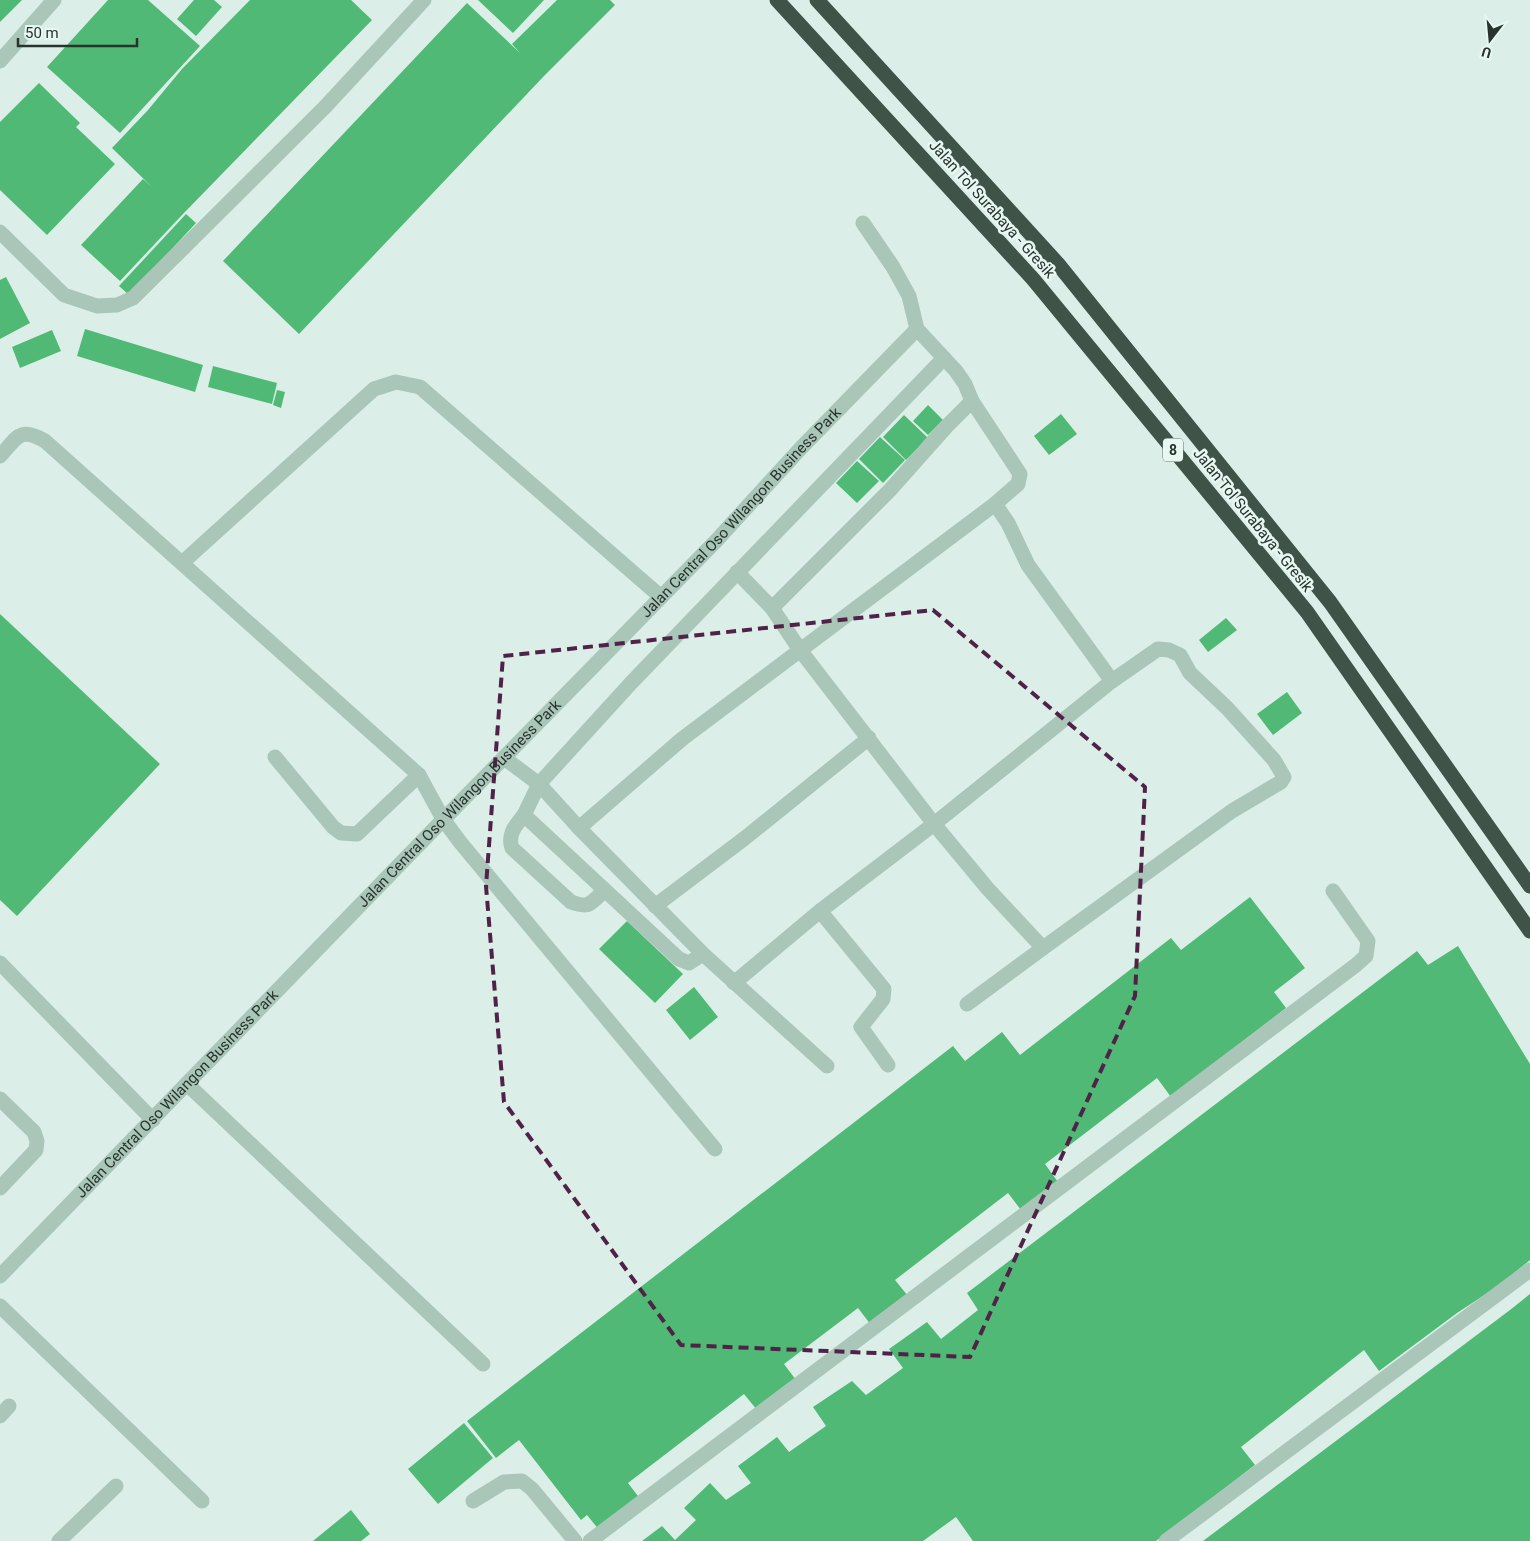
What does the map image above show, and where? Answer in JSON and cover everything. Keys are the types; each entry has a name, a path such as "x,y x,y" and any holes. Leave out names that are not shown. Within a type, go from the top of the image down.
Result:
{"highway":[{"name":"Jalan Tol Surabaya - Gresik","path":"777,0 1033,279 1307,612 1530,931"},
{"name":"Jalan Tol Surabaya - Gresik","path":"817,0 1058,264 1089,302 1330,602 1530,886"}],"lane":[{"path":"0,61 54,0"},
{"path":"0,232 64,295 97,306 117,306 134,298 325,107 424,0"},
{"path":"579,828 682,739 995,504 1018,484 1020,474 972,401 965,384 956,371 917,329 909,296 893,267 863,223"},
{"name":"Jalan Central Oso Wilangon Business Park","path":"0,1276 716,541 801,448 917,329"},
{"path":"604,890 588,905 583,906 571,902 512,848 510,842 512,830 524,814 539,784 631,683 944,358"},
{"path":"182,563 374,389 396,382 420,387 661,597"},
{"path":"772,608 890,490 946,426 972,401"},
{"path":"0,456 21,434 32,433 45,441 419,775 444,819 460,842 715,1148"},
{"path":"995,504 1008,523 1028,564 1112,681"},
{"path":"737,572 772,608 800,650 934,824 988,890 1043,948"},
{"path":"734,982 820,911 934,824 1112,681 1158,649 1169,650 1180,655 1190,673 1227,708 1274,760 1284,777 1281,782 1232,811 967,1004"},
{"path":"655,906 745,838 869,738"},
{"path":"275,757 333,827 341,833 357,834 419,775"},
{"path":"504,758 539,784 579,828 703,954 827,1066"},
{"path":"524,814 679,959 689,963 703,954"},
{"path":"590,1541 1356,966 1366,956 1368,941 1334,891"},
{"path":"820,911 884,989 883,1000 862,1027 888,1065"},
{"path":"0,963 153,1120"},
{"path":"187,1084 483,1364"},
{"path":"0,1099 34,1132 37,1141 36,1150 0,1188"},
{"path":"1166,1541 1530,1270"},
{"path":"0,1306 202,1501"},
{"path":"473,1501 504,1482 522,1481 532,1489 575,1541"},
{"path":"59,1541 116,1486"}],"highlighted area":[{"path":"933,610 1145,787 1135,996 970,1357 681,1345 504,1102 486,886 503,656"}],"building":[{"path":"0,0 22,0 0,22"},
{"path":"108,0 148,0 200,46 120,133 47,67"},
{"path":"194,0 214,0 222,7 196,36 177,19"},
{"path":"250,0 351,0 372,20 120,281 81,245 143,179 152,187 112,148 148,110 182,69"},
{"path":"478,0 544,0 513,33"},
{"path":"557,0 610,0 615,5 544,76 299,334 223,261 467,3 520,53 512,44"},
{"path":"39,83 80,123 76,127 115,164 47,235 0,190 0,122"},
{"path":"186,214 196,223 129,295 119,286"},
{"path":"6,277 30,323 0,339 0,280"},
{"path":"85,329 203,365 195,392 77,356"},
{"path":"52,330 61,351 20,368 12,347"},
{"path":"213,366 277,383 272,404 208,387"},
{"path":"277,390 285,392 281,408 273,405"},
{"path":"928,405 943,420 928,435 913,421"},
{"path":"1061,414 1077,434 1049,455 1034,436"},
{"path":"904,415 928,438 906,460 883,437"},
{"path":"880,437 905,460 883,483 859,459"},
{"path":"857,461 879,481 857,503 836,483"},
{"path":"0,614 160,764 17,916 0,900"},
{"path":"1226,618 1237,630 1208,652 1199,640"},
{"path":"1287,692 1302,713 1273,735 1257,714"},
{"path":"1250,897 1305,968 1274,992 1286,1008 1171,1097 1157,1078 1045,1164 1058,1182 1021,1210 1008,1193 895,1280 908,1296 871,1325 858,1308 784,1364 796,1380 757,1410 744,1394 628,1483 641,1500 600,1531 587,1515 581,1520 519,1440 496,1458 467,1421 953,1046 965,1061 1002,1032 1020,1055 1171,938 1181,950"},
{"path":"627,921 683,974 655,1003 599,949"},
{"path":"1458,946 1530,1064 1530,1260 1498,1286 1457,1313 1379,1371 1364,1350 1241,1447 1255,1465 1156,1541 973,1541 956,1517 923,1541 642,1541 662,1526 675,1540 696,1520 684,1508 710,1483 726,1500 751,1483 738,1466 777,1437 789,1452 826,1426 813,1407 852,1381 866,1395 903,1368 889,1349 927,1322 941,1339 978,1310 967,1293 1417,951 1428,965"},
{"path":"694,987 718,1017 690,1040 666,1010"},
{"path":"1530,1294 1530,1541 1203,1541 1510,1310"},
{"path":"464,1423 493,1458 438,1504 408,1469"},
{"path":"351,1510 370,1534 361,1541 313,1541"}]}
